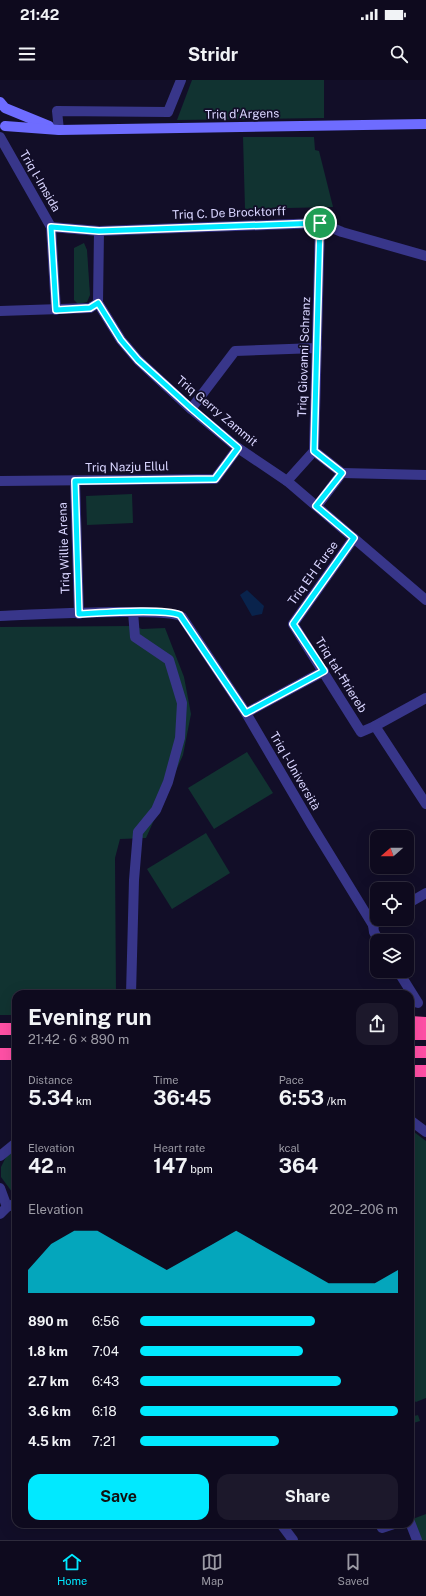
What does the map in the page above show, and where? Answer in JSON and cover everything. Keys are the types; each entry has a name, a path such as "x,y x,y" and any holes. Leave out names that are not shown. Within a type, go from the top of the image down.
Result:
{"highway":[{"path":"414,1022 426,1022"},
{"path":"0,1029 12,1030"},
{"path":"414,1034 426,1034"},
{"path":"414,1052 426,1052"},
{"path":"0,1054 12,1054"},
{"path":"414,1071 426,1072"}],"main road":[{"name":"Triq d'Argens","path":"3,105 59,130"},
{"path":"2,128 7,118 3,105"},
{"name":"Triq d'Argens","path":"2,128 59,130 426,124"}],"street":[{"path":"59,130 57,111 168,112 181,80"},
{"name":"Triq l-Imsida","path":"0,137 51,227 56,310"},
{"name":"Triq C. De Brocktorff","path":"51,227 99,231 320,223 342,232 426,256"},
{"name":"Triq Giovanni Schranz","path":"314,451 320,223"},
{"path":"0,311 90,308 98,303 99,231"},
{"name":"Triq Gerry Zammit","path":"98,303 121,340 138,360 191,408 238,448 287,481 426,600"},
{"path":"191,408 235,351 317,348"},
{"name":"Triq Nazju Ellul","path":"0,481 215,479 238,448"},
{"path":"287,481 314,451 342,473 426,476"},
{"path":"316,506 342,473"},
{"name":"Triq Willie Arena","path":"75,481 79,614"},
{"name":"Triq EH Furse","path":"293,624 354,538"},
{"path":"0,616 133,612 135,637 169,660 182,703 180,738 168,782 156,810 138,832 134,880 131,990"},
{"name":"Triq l-Università","path":"133,612 175,613 182,617 246,713 311,824 370,920"},
{"name":"Triq tal-Ħriereb","path":"293,624 361,732 375,726"},
{"path":"246,713 324,671"},
{"path":"426,698 375,726 426,804"},
{"path":"414,900 426,893"},
{"path":"402,978 410,990"},
{"path":"414,997 418,1003"},
{"path":"414,1123 426,1132"},
{"path":"0,1156 12,1147"},
{"path":"0,1188 8,1208"},
{"path":"284,1528 294,1540 299,1536 301,1540"},
{"path":"412,1528 416,1540"}],"green space":[{"path":"192,80 324,80 324,118 177,120"},
{"path":"243,137 314,137 315,150 319,151 333,207 245,209"},
{"path":"84,243 87,250 90,295 87,302 78,304 74,300 74,248"},
{"path":"132,494 133,523 87,525 86,496"},
{"path":"133,626 142,629 165,628 184,677 191,714 183,755 146,838 120,839 115,858 116,990 12,990 12,1015 0,1015 0,627"},
{"path":"247,752 273,793 214,829 188,788"},
{"path":"206,833 230,873 172,909 147,869"},
{"path":"414,1132 426,1141 426,1398 416,1402 414,1401"},
{"path":"12,1153 12,1192 1,1177 1,1167 7,1155"},
{"path":"418,1415 420,1421 414,1423 414,1416"},
{"path":"426,1514 426,1540 418,1540 413,1528 414,1518"}],"water":[{"path":"247,590 264,606 262,614 252,616 240,595"}],"route":[{"path":"320,223 314,451 342,473 316,506 354,538 293,624 324,671 246,713 180,615 175,613 133,612 79,614 75,481 215,479 238,448 138,360 121,340 98,303 90,308 56,310 51,227 99,231 320,223"}]}
